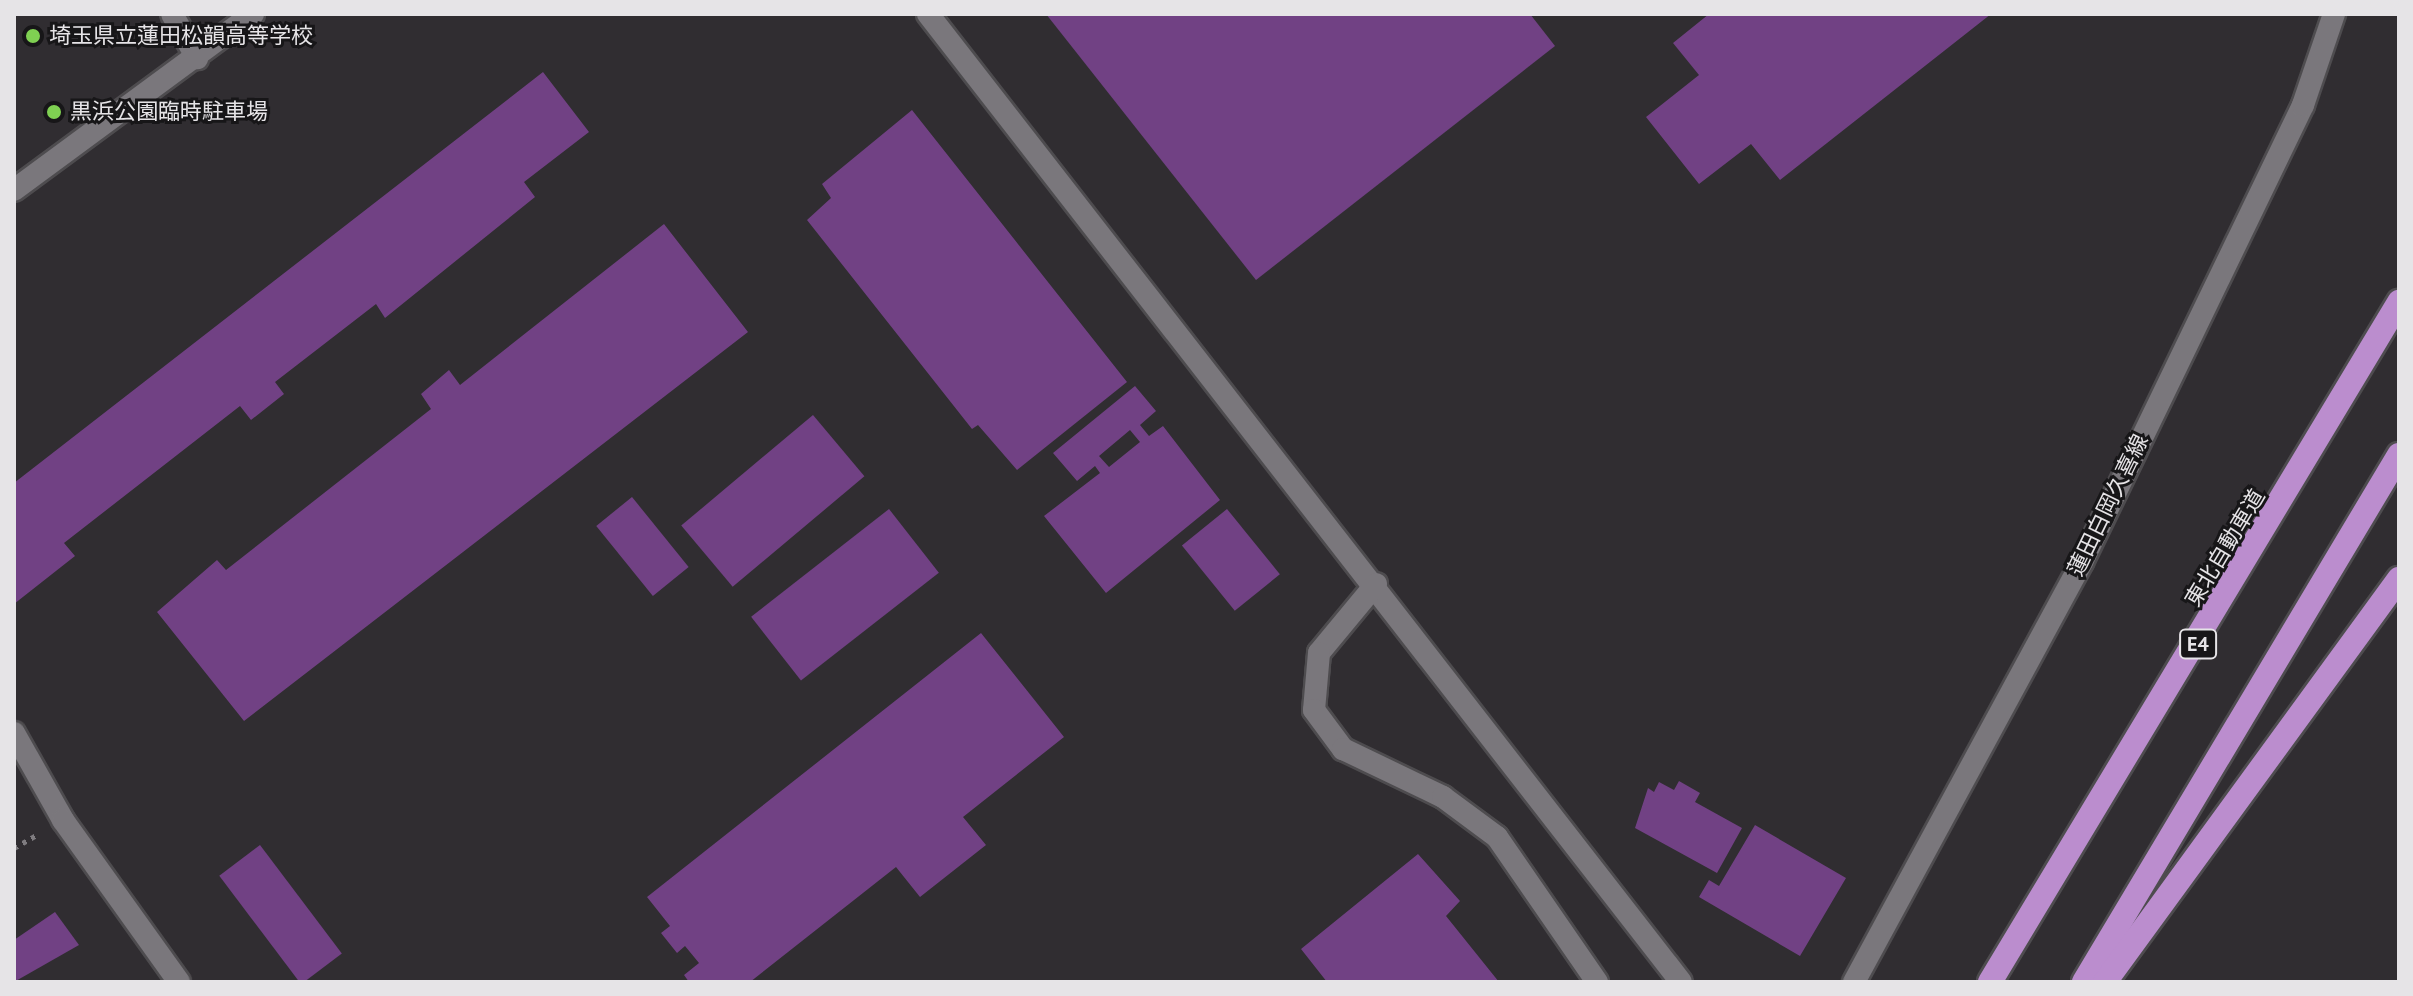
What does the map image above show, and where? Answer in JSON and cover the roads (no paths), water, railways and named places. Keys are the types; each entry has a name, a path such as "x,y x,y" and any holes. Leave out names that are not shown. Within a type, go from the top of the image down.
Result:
{"highway":[{"name":"東北自動車道","path":"1990,982 2399,302"},
{"path":"2084,982 2399,455"},
{"path":"2105,982 2399,579"}],"street":[{"path":"172,14 197,58"},
{"path":"14,190 253,14"},
{"path":"928,14 1376,584 1681,982"},
{"name":"蓮田白岡久喜線","path":"1854,982 2082,562 2303,105 2334,14"},
{"path":"1376,584 1319,653 1314,710 1343,749 1443,797 1497,837 1597,982"},
{"path":"14,733 63,820 179,982"}],"place":[{"name":"埼玉県立蓮田松韻高等学校","path":"33,36"},
{"name":"黒浜公園臨時駐車場","path":"54,112"}]}
